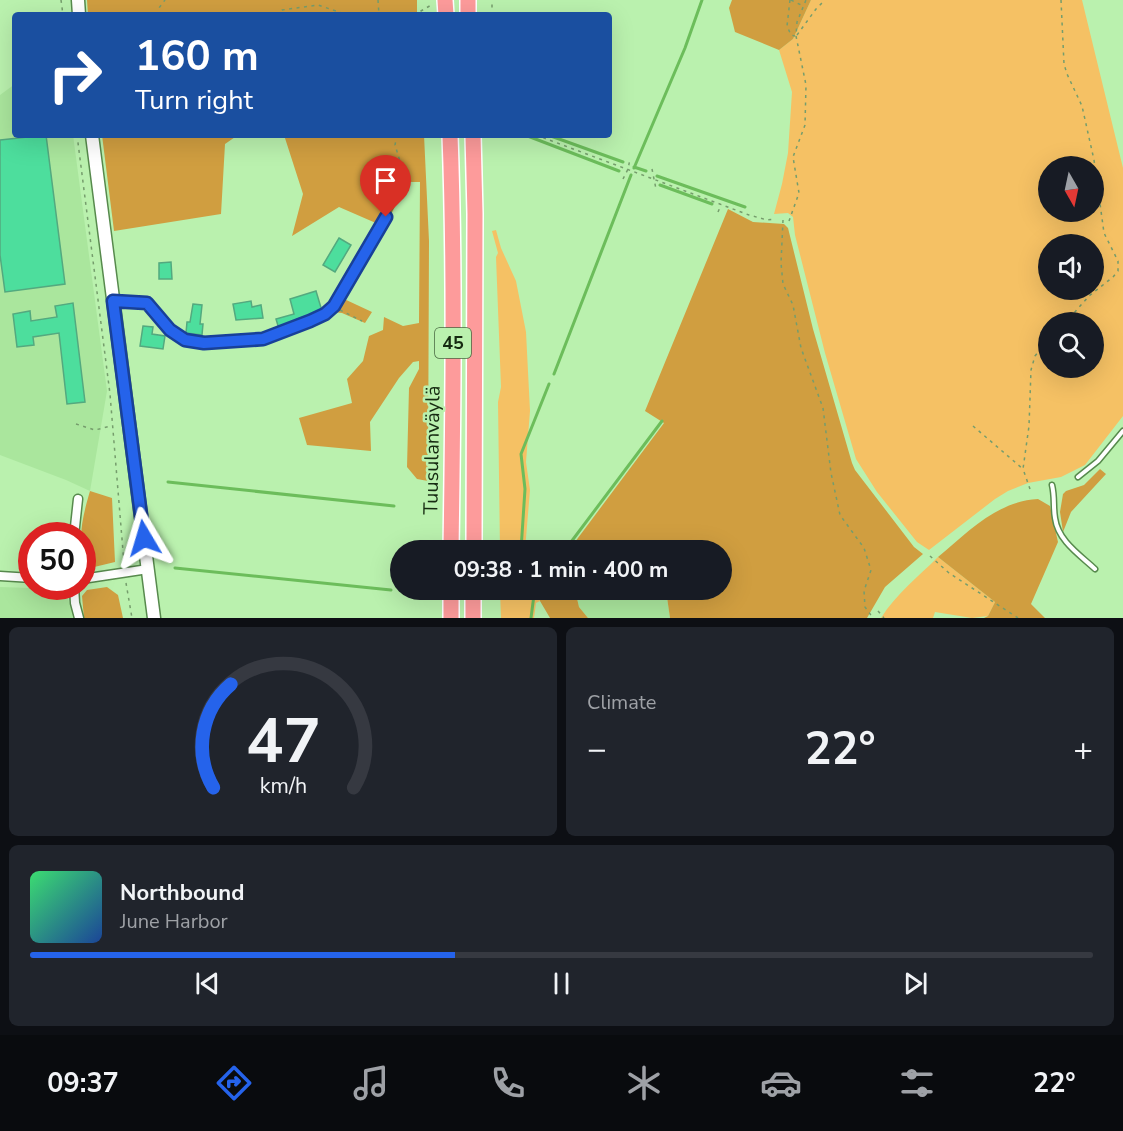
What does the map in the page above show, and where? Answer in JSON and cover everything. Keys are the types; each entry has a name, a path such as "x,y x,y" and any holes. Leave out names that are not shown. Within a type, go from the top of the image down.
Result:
{"highway":[{"name":"Tuusulanväylä","path":"450,138 454,398 452,540"},
{"name":"45","path":"473,138 476,214 474,540"},
{"path":"450,618 451,600"},
{"path":"474,600 475,618"}],"main road":[{"path":"92,138 154,618"}],"street":[{"path":"76,522 78,499"},
{"path":"96,577 148,569"},
{"path":"0,576 18,577"},
{"path":"76,600 78,618"}],"lane":[{"path":"113,301 147,303 170,330 185,340 204,343 263,339 295,328 325,314 334,306 405,181"},
{"path":"1078,477 1098,461 1123,431"},
{"path":"1052,485 1059,534 1095,569"}],"path":[{"path":"316,0 318,5"},
{"path":"419,12 439,0"},
{"path":"796,36 790,35 787,26 790,0 803,6"},
{"path":"789,220 799,193 793,157 805,124 806,85 796,36 797,22 806,0"},
{"path":"796,36 825,0"},
{"path":"1061,0 1066,74 1082,106 1094,160 1104,232 1118,261 1118,271 1113,277 1089,296 1075,312"},
{"path":"280,12 318,5 339,12"},
{"path":"76,138 110,394 124,573 132,618"},
{"path":"396,138 395,145 403,166 405,181"},
{"path":"544,138 721,204 767,220 775,219"},
{"path":"623,179 630,159"},
{"path":"652,169 656,189"},
{"path":"718,212 721,204"},
{"path":"783,220 781,263 783,284 793,305 801,348 823,408 831,473 840,515 864,548 871,570 864,591 865,607 873,618"},
{"path":"334,306 362,321"},
{"path":"1030,489 1023,469 1029,426 1031,370 1038,352"},
{"path":"76,424 95,430 112,425"},
{"path":"973,426 1023,469"},
{"path":"930,556 949,573 1018,618"},
{"path":"878,611 884,618"}],"shaded area":[{"path":"87,0 417,0 417,12 88,12"},
{"path":"732,0 811,0 793,39 779,50 735,32 729,8"},
{"path":"811,0 1082,0 1123,168 1123,416 1085,465 1061,477 1028,483 1008,491 929,550 917,542 877,492 856,459 825,353 795,235 793,217 788,213 774,214 788,153 792,92 779,50 793,39"},
{"path":"12,86 12,138 73,138 107,391 90,491 0,455 0,95"},
{"path":"102,138 234,138 225,144 221,214 114,231"},
{"path":"285,138 424,138 429,241 428,481 417,479 407,467 409,388 419,369 419,361 413,362 399,378 370,422 371,451 307,445 299,418 352,403 347,379 363,361 369,336 383,330 384,317 403,326 419,323 420,182 407,182 385,227 339,207 292,236 303,194"},
{"path":"728,209 753,222 784,224 788,228 813,329 852,463 914,547 923,554 885,587 867,618 670,618 667,600 732,600 732,540 576,540 664,423 645,411"},
{"path":"496,230 501,248 516,281 526,332 530,411 526,462 530,490 526,540 500,540 498,402 501,387 496,257 498,253 492,231"},
{"path":"342,298 372,312 365,323 342,313 333,312"},
{"path":"1100,469 1106,474 1071,512 1063,532 1060,512 1063,494 1084,485"},
{"path":"90,491 112,498 115,562 96,567 96,522 83,521"},
{"path":"1038,499 1050,506 1058,542 1031,604 1045,618 984,618 988,616 995,602 938,557 972,528 996,512 1009,505"},
{"path":"938,557 995,602 988,616 972,618 935,612 933,618 881,618 900,593"},
{"path":"0,587 18,588 18,600 68,600 73,618 0,618"},
{"path":"107,587 118,595 123,618 84,618 82,600 96,600 96,589"},
{"path":"500,600 540,600 536,603 534,618 501,618"},
{"path":"577,600 667,600 670,618 588,618 579,607"},
{"path":"577,600 579,607 588,618 550,618 540,601"}],"building":[{"path":"46,138 65,284 5,292 0,255 0,140"},
{"path":"339,238 351,245 335,272 323,265"},
{"path":"171,262 172,279 159,279 159,263"},
{"path":"316,291 322,311 297,319 298,322 279,329 276,319 294,314 290,299"},
{"path":"251,301 252,307 261,305 263,318 236,320 233,304"},
{"path":"73,303 85,402 67,404 59,333 33,337 34,345 17,347 13,314 30,311 31,321 57,317 55,306"},
{"path":"193,304 202,305 200,324 203,324 202,335 186,333"},
{"path":"143,326 153,327 152,334 165,336 163,349 140,346"}],"waterway":[{"path":"634,168 685,48 702,0"},
{"path":"533,138 619,171"},
{"path":"556,138 623,162"},
{"path":"634,167 646,171"},
{"path":"554,374 631,175"},
{"path":"657,176 745,207"},
{"path":"660,185 712,204"},
{"path":"522,540 525,489 521,454 549,384"},
{"path":"573,540 662,421"},
{"path":"168,482 394,506"},
{"path":"175,568 390,590"},
{"path":"531,618 533,600"}],"route":[{"path":"144,538 113,301 147,303 170,330 185,340 204,343 263,339 295,328 325,314 334,306 386,217"}]}
